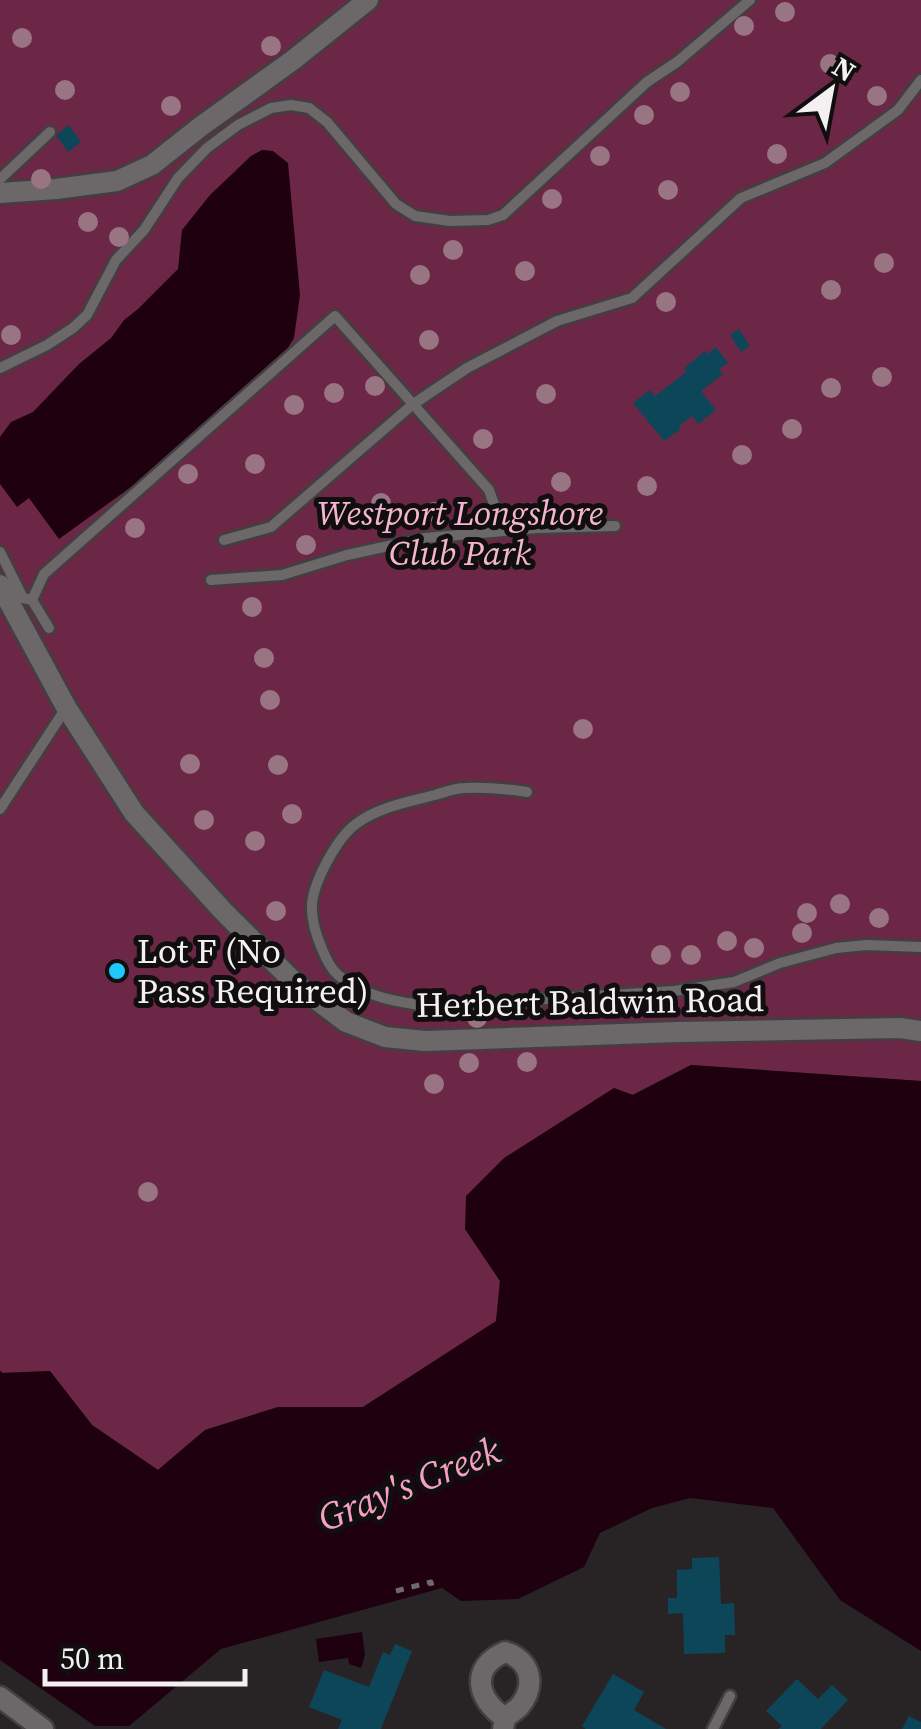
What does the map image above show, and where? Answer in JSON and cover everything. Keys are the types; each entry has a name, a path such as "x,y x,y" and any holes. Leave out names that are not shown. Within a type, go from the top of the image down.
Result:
{"street":[{"path":"0,193 117,181 152,164 368,0"},
{"name":"Herbert Baldwin Road","path":"0,585 66,707 134,812 223,911 296,984 346,1022 385,1037 425,1041 677,1032 900,1028 921,1031"},
{"path":"0,1697 44,1729"}],"lane":[{"path":"0,368 74,328 87,315 116,260 144,230 178,178 207,148 254,116 291,105 309,108 327,122 376,182 405,210 415,216 450,222 488,220 502,216 646,82 677,62 750,0"},
{"path":"224,540 270,526 412,404 467,368 556,321 632,298 741,198 826,163 898,110 921,80"},
{"path":"0,178 50,132"},
{"path":"32,600 44,574 335,316 488,490 503,530"},
{"path":"211,580 282,575 347,555 425,538 503,530 615,526"},
{"path":"0,552 24,598 32,600 48,628"},
{"path":"0,809 66,707"},
{"path":"527,792 460,788 385,808 355,824 335,849 314,893 312,907 318,941 334,972 355,988 379,997 432,1006 674,990 734,982 780,963 836,948 866,944 921,946"},
{"path":"713,1729 730,1696"}],"path":[{"path":"396,1591 431,1582 433,1592"}],"green space":[{"name":"Westport Longshore Club Park","path":"0,0 921,0 921,1081 691,1065 632,1095 465,1229 500,1281 496,1322 363,1407 278,1407 205,1430 158,1470 92,1425 50,1371 0,1371"}],"water":[{"path":"262,150 273,151 288,163 300,295 294,338 283,356 145,477 59,539 29,498 17,507 0,484 0,437 11,422 33,412 178,269 182,230 210,195"},
{"name":"Gray's Creek","path":"691,1065 921,1081 921,1651 840,1600 773,1508 690,1498 652,1508 600,1533 584,1567 518,1599 461,1601 442,1588 221,1649 129,1726 95,1726 0,1660 0,1371 50,1371 92,1425 158,1470 205,1430 278,1407 363,1407 496,1321 500,1281 465,1229 466,1196 504,1158 614,1088 633,1095"},
{"path":"362,1632 365,1655 361,1668 349,1664 348,1658 319,1662 316,1639"}],"building":[{"path":"69,125 81,142 68,152 56,135"},
{"path":"739,329 750,346 741,352 730,335"},
{"path":"716,347 728,363 719,369 723,374 701,391 716,410 698,424 692,416 664,441 633,403 650,390 655,396 705,351 707,354"},
{"path":"719,1557 721,1604 734,1603 735,1635 725,1635 725,1653 684,1654 683,1613 668,1614 668,1598 677,1598 677,1570 692,1569 692,1558"},
{"path":"395,1644 412,1651 381,1729 338,1729 342,1720 309,1707 324,1670 369,1687 383,1652 390,1655"},
{"path":"613,1674 644,1692 634,1710 666,1729 582,1726"},
{"path":"797,1679 818,1699 832,1685 848,1700 821,1729 778,1729 782,1726 766,1711"},
{"path":"909,1716 921,1722 921,1729 902,1729"}],"place":[{"name":"Lot F (No Pass Required)","path":"117,971"}]}
